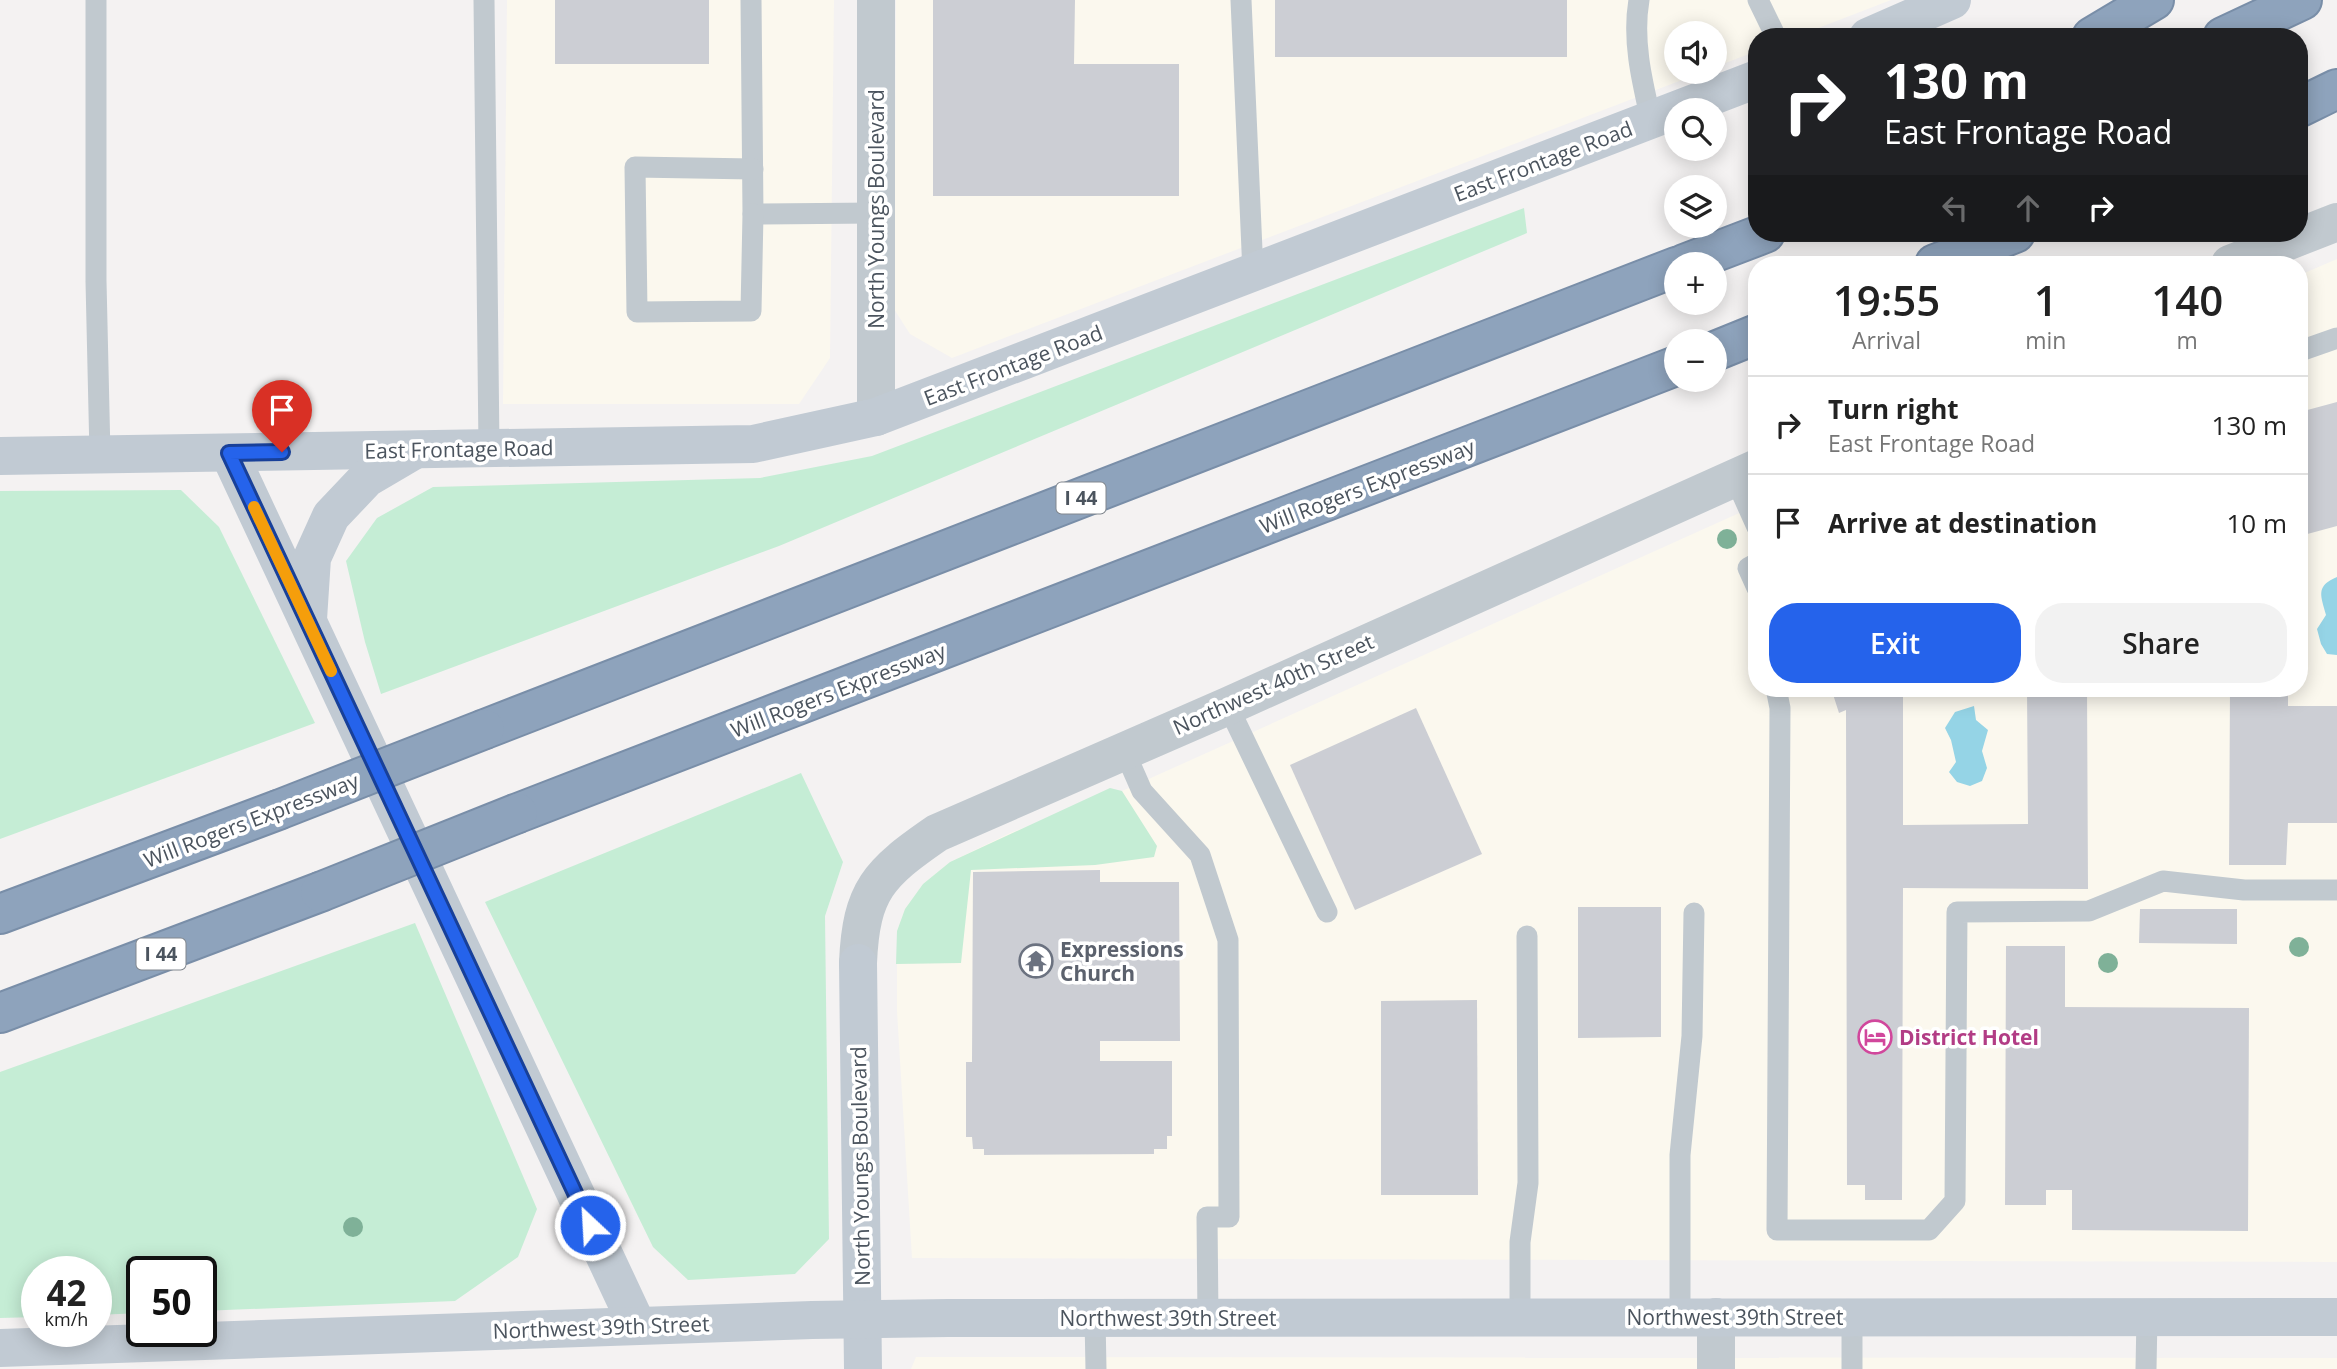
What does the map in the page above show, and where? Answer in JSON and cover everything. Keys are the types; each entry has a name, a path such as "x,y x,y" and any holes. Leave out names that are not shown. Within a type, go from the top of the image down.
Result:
{"highway":[{"path":"2107,28 2154,0"},
{"path":"2242,28 2302,0"},
{"path":"2308,103 2337,89"},
{"path":"1714,252 1748,239"},
{"path":"1956,256 1992,242"},
{"name":"Will Rogers Expressway","path":"0,914 278,810 1664,272"},
{"path":"1727,346 1748,338"},
{"name":"Will Rogers Expressway","path":"0,1013 320,892 1664,371"}],"main road":[{"path":"1888,28 1952,0"},
{"name":"East Frontage Road","path":"229,453 753,443 876,417 1748,82"},
{"path":"307,621 312,558 331,516 367,478 415,450"},
{"path":"0,456 229,453 637,1325"},
{"name":"North Youngs Boulevard","path":"858,963 863,1369"},
{"name":"Northwest 39th Street","path":"0,1348 862,1319 2337,1317"}],"street":[{"name":"North Youngs Boulevard","path":"876,0 876,417"},
{"path":"2308,233 2337,222"},
{"path":"2250,256 2286,242"},
{"name":"Northwest 40th Street","path":"858,963 859,932 866,903 880,879 905,855 937,833 1228,706 1746,473"},
{"path":"1698,1317 1716,1369"}],"lane":[{"path":"96,0 96,281 100,455"},
{"path":"484,0 489,449"},
{"path":"751,0 753,169 751,312 637,312 635,167 753,169"},
{"path":"1241,0 1252,273"},
{"path":"1639,0 1637,14 1640,75 1651,120"},
{"path":"1758,0 1772,28"},
{"path":"753,214 876,213"},
{"path":"2308,348 2337,338"},
{"path":"1778,697 1780,708 1777,1230 1929,1230 1955,1201 1957,912 2089,911 2163,881 2244,890 2337,890"},
{"path":"1228,706 1327,912"},
{"path":"1124,750 1142,791 1200,855 1228,940 1229,1217 1207,1217 1208,1318"},
{"path":"1694,913 1692,1036 1680,1155 1698,1317"},
{"path":"1520,1317 1520,1242 1528,1183 1527,936"},
{"path":"1852,1317 1852,1369"},
{"path":"2146,1369 2147,1317"},
{"path":"1095,1318 1096,1369"}],"shaded area":[{"path":"507,0 834,0 830,358 799,404 503,404"},
{"path":"896,0 1891,0 1818,28 1748,28 1748,54 1727,62 1727,21 1664,21 1664,84 1671,84 952,358 910,334 894,309"},
{"path":"2337,259 2337,1262 912,1258 897,1011 897,931 905,909 923,884 950,862 1010,833 1122,791 1748,509 1748,697 2308,697 2308,272"},
{"path":"916,1357 2337,1358 2337,1369 911,1369"}],"green space":[{"path":"1524,208 1527,233 779,546 381,694 365,642 346,561 377,518 433,487 760,478 872,456"},
{"path":"181,490 219,527 315,723 0,839 0,491"},
{"path":"801,773 843,862 825,916 829,1239 795,1274 688,1280 653,1247 485,902"},
{"path":"1110,788 1122,791 1157,846 1154,857 1095,865 971,870 961,963 896,964 897,931 905,909 923,884 950,862"},
{"path":"415,923 537,1209 518,1257 455,1301 217,1310 217,1256 126,1256 126,1314 112,1314 112,1256 21,1256 21,1317 0,1318 0,1072"}],"water":[{"path":"2337,577 2337,655 2327,654 2317,629 2326,615 2321,592 2325,584"},
{"path":"1974,706 1976,720 1988,730 1982,751 1987,768 1982,781 1970,786 1957,782 1949,772 1956,762 1945,728 1955,712"}],"building":[{"path":"555,0 709,0 709,64 555,64"},
{"path":"933,0 1075,0 1074,64 1179,64 1179,196 933,196"},
{"path":"1275,0 1567,0 1567,57 1275,57"},
{"path":"2337,402 2337,526 2308,534 2308,410"},
{"name":"District Hotel","path":"1834,697 1903,697 1903,825 2028,824 2027,697 2087,697 2088,889 1903,888 1902,1200 1865,1200 1865,1185 1847,1185 1846,710 1839,713"},
{"path":"2230,697 2288,697 2288,706 2337,706 2337,823 2288,823 2286,865 2229,865"},
{"path":"1416,708 1482,854 1355,910 1290,765"},
{"name":"Expressions Church","path":"1100,870 1100,882 1179,882 1180,1041 1100,1041 1100,1061 1172,1061 1172,1136 1167,1136 1167,1149 1154,1149 1154,1154 984,1155 984,1149 973,1149 972,1137 966,1137 966,1062 972,1062 973,872"},
{"path":"1578,907 1661,907 1661,1037 1578,1038"},
{"path":"2140,909 2237,909 2237,944 2139,943"},
{"path":"2006,946 2065,946 2065,1007 2249,1008 2248,1231 2072,1230 2072,1190 2046,1190 2046,1205 2005,1205"},
{"path":"1477,1000 1478,1195 1381,1195 1381,1001"}],"slow traffic":[{"path":"254,507 331,671"}],"place":[{"name":"Expressions Church","path":"1036,961"},
{"name":"District Hotel","path":"1875,1037"}],"route":[{"path":"282,452 229,453 590,1225"}]}
